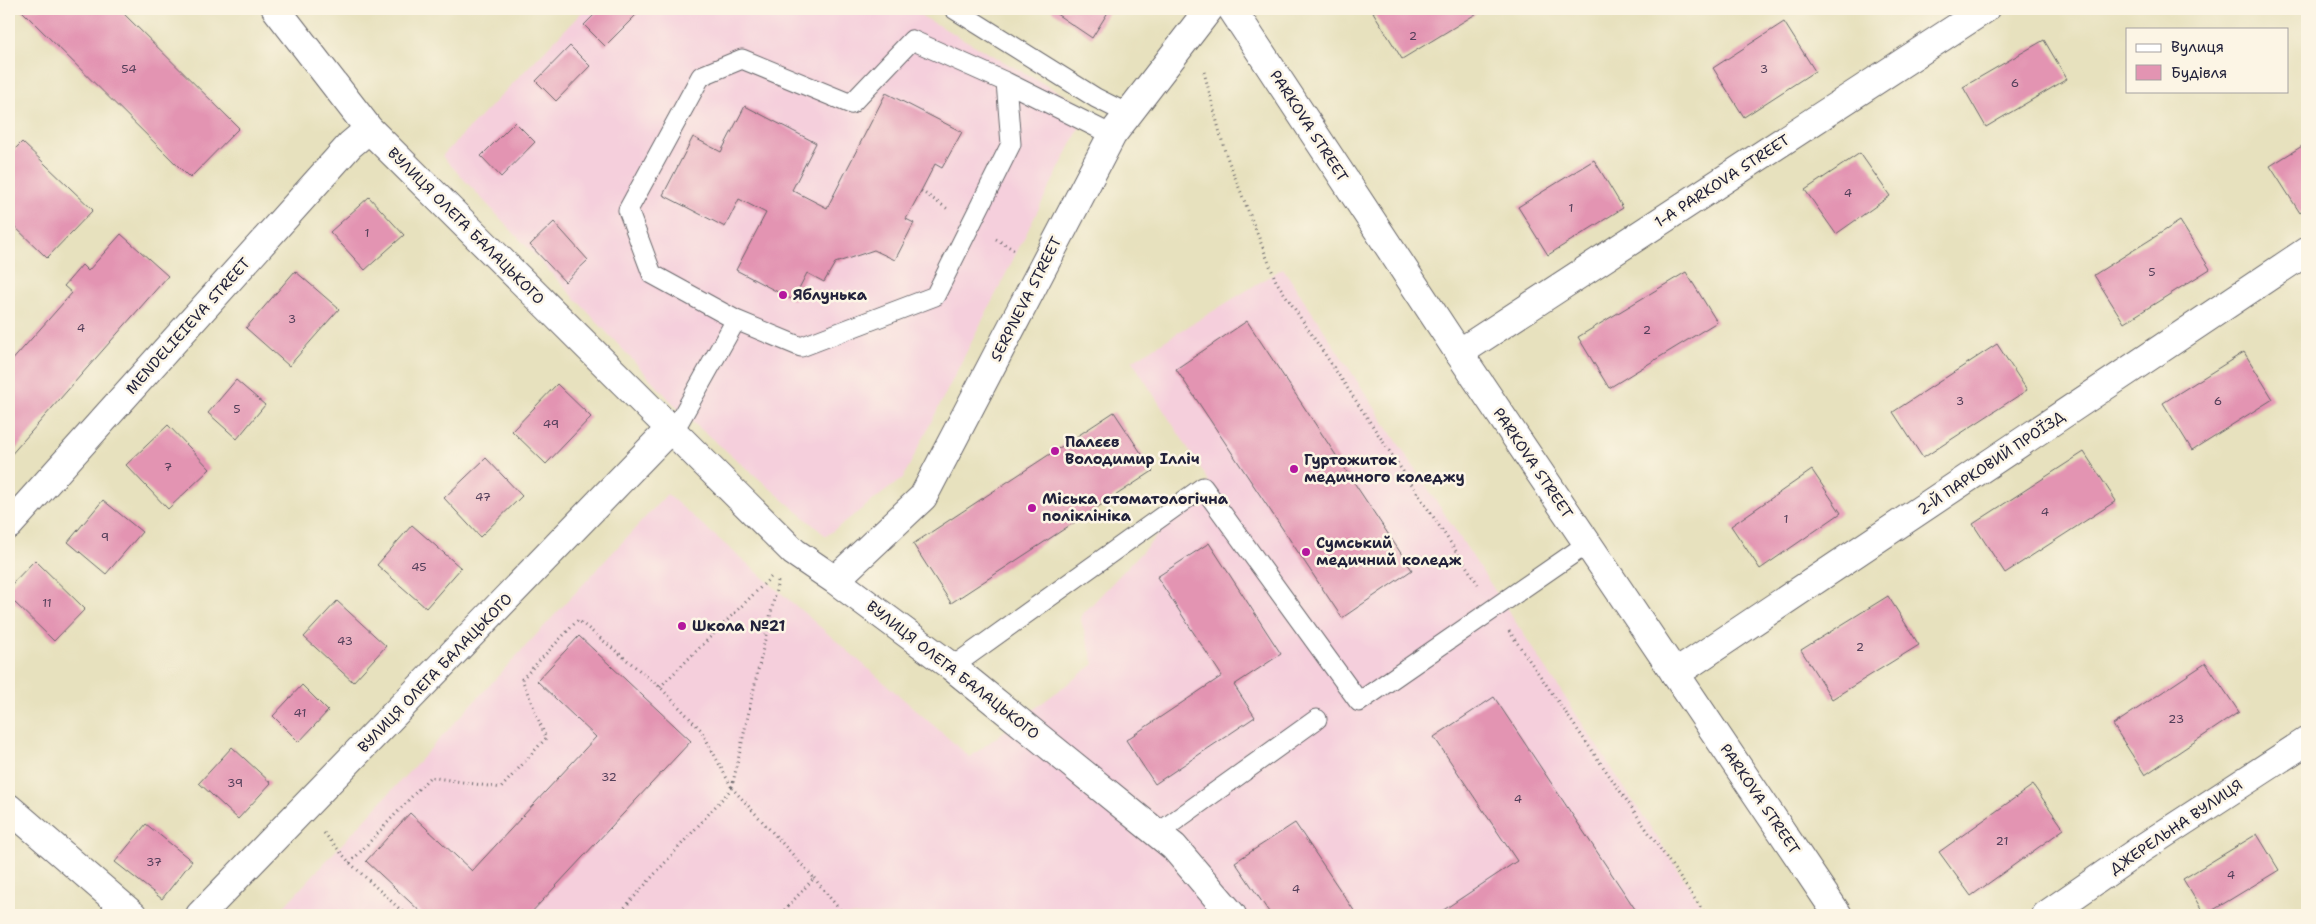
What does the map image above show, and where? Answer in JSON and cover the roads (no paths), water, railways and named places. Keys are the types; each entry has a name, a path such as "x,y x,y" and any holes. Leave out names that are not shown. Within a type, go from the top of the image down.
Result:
{"street":[{"name":"ВУЛИЦЯ ОЛЕГА БАЛАЦЬКОГО","path":"276,9 369,129 670,430 787,560 835,580 952,667 1174,847 1232,915"},
{"name":"PARKOVA STREET","path":"1232,9 1459,353 1838,915"},
{"name":"1-A PARKOVA STREET","path":"1459,353 1985,9"},
{"name":"SERPNEVA STREET","path":"835,580 924,498 1120,124 1200,18"},
{"name":"MENDELIEIEVA STREET","path":"9,525 350,145 369,129"},
{"name":"2-Й ПАРКОВИЙ ПРОЇЗД","path":"1675,674 2307,251"},
{"name":"ВУЛИЦЯ ОЛЕГА БАЛАЦЬКОГО","path":"200,915 670,430"},
{"name":"ДЖЕРЕЛЬНА ВУЛИЦЯ","path":"2046,915 2307,740"},
{"path":"9,808 133,915"}],"lane":[{"path":"954,9 1096,98 1120,124"},
{"path":"1006,82 1011,144 935,296 801,347 736,320 652,274 628,210 701,76 742,59 850,104 912,40 1006,82 1120,124"},
{"path":"670,430 680,420 736,320"},
{"path":"952,667 1203,487 1359,702 1587,544"},
{"path":"1158,833 1317,719"}],"place":[{"name":"Яблунька","path":"783,295"},
{"name":"Палєєв Володимир Ілліч","path":"1055,451"},
{"name":"Гуртожиток медичного коледжу","path":"1294,469"},
{"name":"Міська стоматологічна поліклініка","path":"1032,508"},
{"name":"Сумський медичний коледж","path":"1306,552"},
{"name":"Школа №21","path":"682,626"}]}
